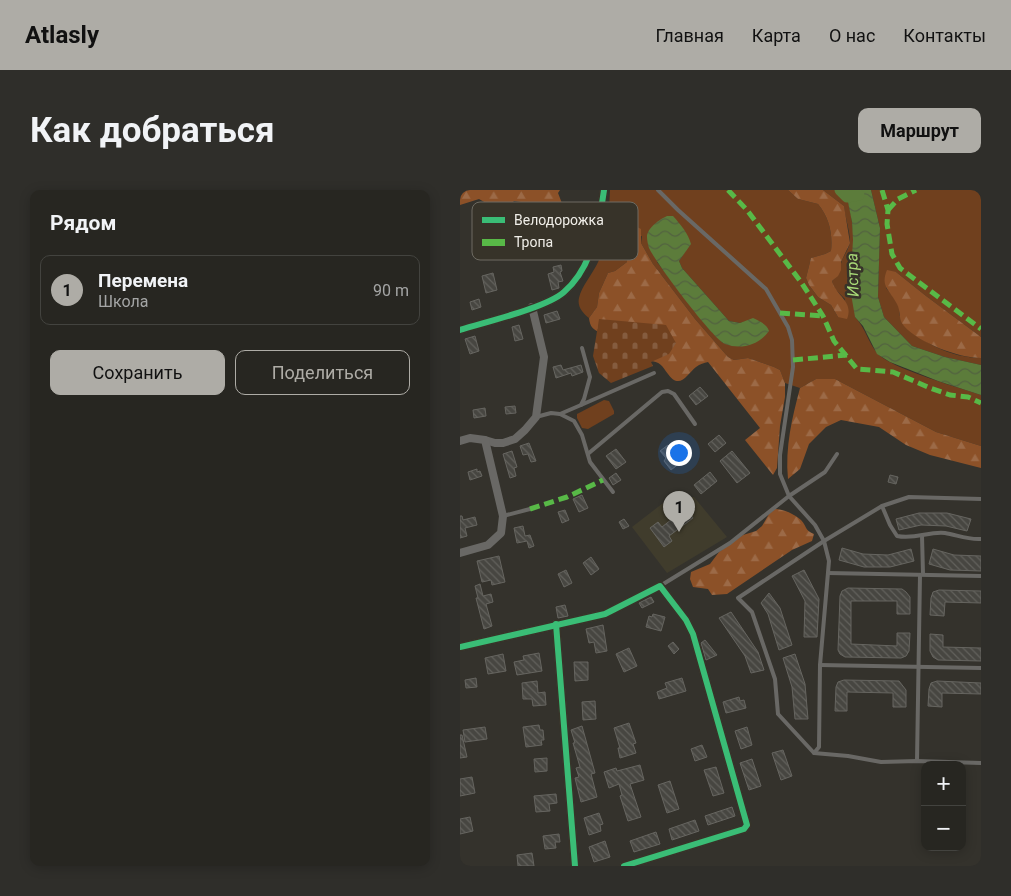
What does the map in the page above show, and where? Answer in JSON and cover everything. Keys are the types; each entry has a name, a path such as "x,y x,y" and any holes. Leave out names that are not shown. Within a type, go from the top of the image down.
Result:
{"street":[{"path":"460,330 555,298 564,292 578,277 588,260"},
{"path":"460,441 470,438 503,443 515,438 526,430 536,418 544,358 532,307"},
{"path":"460,553 488,545 501,533 503,516 486,440"},
{"path":"460,647 605,614 660,586 686,620 693,634 747,825 744,829 624,866"},
{"path":"556,624 575,866"}],"lane":[{"path":"658,190 766,289 788,327 792,340 793,367 780,455 780,474 789,496 815,525 824,541 828,561 820,665 819,747 814,753"},
{"path":"581,405 590,377 582,348"},
{"path":"536,418 560,414 654,373"},
{"path":"589,453 662,392 668,391 674,394 695,424"},
{"path":"560,414 574,421 582,435 589,453 590,462 613,492"},
{"path":"660,586 730,543 789,496 825,472 837,454"},
{"path":"981,499 909,497 882,506 824,541 738,598 752,612 776,679 778,714 814,753 848,756 881,762 981,763"},
{"path":"882,506 897,536 908,538 944,533 959,537 981,539"},
{"path":"503,516 530,509"},
{"path":"917,761 922,536"},
{"path":"828,573 981,576"},
{"path":"820,665 981,668"}],"shaded area":[{"path":"680,490 685,497 694,497 727,537 667,573 632,527"}],"green space":[{"path":"460,190 560,190 558,193 561,202 484,202 479,199 460,205"},
{"path":"610,190 788,190 798,199 818,204 825,214 829,226 831,251 811,258 806,278 818,297 831,305 838,317 845,299 834,288 832,281 838,274 848,249 850,238 844,206 823,190 844,190 853,235 855,317 874,349 884,359 942,383 981,395 981,446 936,432 835,379 816,379 800,388 785,383 780,370 774,367 748,358 734,360 728,357 695,319 653,264 641,243 642,236 638,237 638,202 609,202","holes":["690,244 679,261 682,268 729,321 740,323 747,321 723,343 709,329 657,262"]},
{"path":"788,190 823,190 844,206 850,243 841,262 841,270 832,281 848,308 847,319 838,317 831,305 818,297 806,278 811,258 831,251 831,232 825,214 818,204 798,199"},
{"path":"871,190 981,190 981,337 896,272 886,288 898,304 901,318 916,334 947,352 981,358 981,365 945,357 912,346 884,317 878,297 880,228"},
{"path":"638,228 641,229 641,243 653,264 695,319 728,357 734,360 748,358 780,370 785,383 785,397 780,426 777,468 773,475 745,440 760,428 708,362 700,364 684,379 676,381 658,363 649,361 596,331 591,326 589,318 597,307 599,293 608,273 615,271 627,260 638,260"},
{"path":"599,260 627,260 615,271 608,273 599,293 597,307 589,318 580,307 579,298 582,289"},
{"path":"887,270 896,272 981,337 981,358 962,355 929,344 904,326 897,304 885,285"},
{"path":"599,319 666,325 676,343 669,354 651,362 653,366 611,383 599,373 593,356"},
{"path":"816,379 835,379 936,432 981,446 981,468 930,455 906,445 879,427 841,420 826,427 809,444 800,469 788,479 788,444 800,388"},
{"path":"604,400 609,401 614,414 588,429 582,428 577,414"},
{"path":"775,509 789,512 801,520 807,529 814,534 812,541 792,550 727,594 712,595 708,589 693,587 690,579 691,572 710,564 719,552 743,535 756,531"}],"water":[{"name":"Истра","path":"844,190 871,190 880,228 878,297 884,317 912,346 945,357 981,365 981,395 938,381 890,362 877,354 863,326 855,317 850,288 853,240 852,222"},
{"path":"667,216 673,216 676,219 690,240 691,244 679,261 682,268 729,321 740,323 753,318 765,325 769,331 760,340 743,346 725,344 718,339 697,315 673,283 649,248 647,238 651,227"}],"building":[{"path":"561,265 562,271 560,272 563,281 558,282 559,288 552,290 548,274 554,272 553,267"},
{"path":"493,273 497,290 486,293 482,276"},
{"path":"479,299 481,307 472,310 470,302"},
{"path":"557,311 560,319 546,323 544,315"},
{"path":"519,325 523,339 515,341 512,327"},
{"path":"475,336 479,351 470,354 465,339"},
{"path":"561,365 563,370 581,365 583,372 572,376 571,373 556,378 553,367"},
{"path":"700,387 708,396 696,405 689,396"},
{"path":"515,406 516,413 506,414 505,407"},
{"path":"485,408 486,416 474,418 473,410"},
{"path":"719,435 726,443 715,452 708,444"},
{"path":"529,443 536,461 531,462 528,454 523,455 520,446"},
{"path":"668,445 681,462 671,470 664,461 666,458 660,451"},
{"path":"616,449 626,462 616,469 606,456"},
{"path":"512,451 517,467 514,468 516,476 510,478 503,454"},
{"path":"732,451 750,473 737,483 720,461"},
{"path":"477,469 477,472 480,471 482,476 470,480 468,472"},
{"path":"710,472 717,481 701,494 694,485"},
{"path":"616,473 621,480 613,485 609,478"},
{"path":"890,475 898,477 896,484 888,482"},
{"path":"582,495 588,508 579,512 573,499"},
{"path":"686,508 693,518 669,536 672,541 664,547 650,528 658,522 662,527"},
{"path":"565,510 569,520 562,523 558,512"},
{"path":"919,513 947,513 971,519 967,531 946,526 921,525 899,530 896,519"},
{"path":"460,516 462,516 463,520 475,517 477,525 465,528 467,536 460,538"},
{"path":"624,519 629,526 623,529 619,522"},
{"path":"523,526 525,536 530,535 534,546 529,548 527,541 517,543 514,528"},
{"path":"842,548 863,554 888,555 911,549 914,561 890,567 864,567 839,560"},
{"path":"933,549 954,555 981,556 981,571 950,570 929,564"},
{"path":"499,556 505,582 492,585 491,580 482,582 477,561"},
{"path":"591,557 599,569 591,575 583,563"},
{"path":"566,570 572,583 564,587 558,574"},
{"path":"804,570 819,599 817,637 804,637 805,601 792,576"},
{"path":"480,584 483,596 491,594 493,602 486,604 492,626 484,629 476,598 478,598 475,586"},
{"path":"848,588 902,589 906,592 910,597 910,614 897,614 897,601 851,601 851,644 897,646 897,633 910,633 909,651 906,656 901,658 845,657 840,654 838,650 840,596 842,591"},
{"path":"939,590 981,591 981,603 945,602 944,616 930,615 933,592"},
{"path":"769,593 780,608 792,645 779,650 768,614 761,603"},
{"path":"651,597 654,602 642,608 639,603"},
{"path":"565,605 568,616 558,618 556,607"},
{"path":"731,612 758,652 764,670 751,673 745,656 719,618"},
{"path":"653,614 665,617 661,631 646,627 649,616 652,617"},
{"path":"603,625 607,651 596,653 594,642 589,643 586,629"},
{"path":"930,634 943,635 943,647 981,648 981,661 938,660 933,657 930,651"},
{"path":"705,640 717,655 706,660 701,643"},
{"path":"673,642 679,649 674,654 668,646"},
{"path":"629,648 637,666 624,672 616,654"},
{"path":"539,653 542,671 517,675 514,662 524,660 523,656"},
{"path":"503,654 506,671 488,674 485,658"},
{"path":"795,654 805,684 808,719 795,719 792,687 783,658"},
{"path":"574,662 588,662 588,680 575,681"},
{"path":"476,678 477,687 466,688 465,680"},
{"path":"682,678 686,691 659,699 657,692 667,688 665,683"},
{"path":"844,680 899,681 906,690 906,707 893,707 893,693 847,692 847,711 835,711 836,687 838,682"},
{"path":"537,681 538,693 545,692 546,705 533,706 532,699 523,699 522,683"},
{"path":"937,681 981,683 981,694 942,693 942,707 928,706 931,683"},
{"path":"739,697 740,701 744,700 746,708 726,713 723,702"},
{"path":"595,701 596,719 583,720 582,702"},
{"path":"629,723 636,743 633,744 636,753 620,758 618,748 620,748 614,728"},
{"path":"539,725 540,730 543,730 544,740 541,740 542,745 526,747 523,727"},
{"path":"582,726 595,773 591,774 597,797 581,802 575,778 579,777 576,768 580,767 571,730"},
{"path":"485,727 487,739 465,742 463,730"},
{"path":"747,727 752,745 741,749 735,731"},
{"path":"460,735 462,735 467,757 460,758"},
{"path":"702,745 707,757 695,761 691,749"},
{"path":"783,750 792,776 781,780 772,753"},
{"path":"547,758 547,771 535,772 534,759"},
{"path":"752,759 761,786 749,790 740,763"},
{"path":"640,765 644,780 630,784 641,817 628,821 620,796 622,795 619,784 609,788 604,772 616,768 617,771"},
{"path":"716,767 724,793 713,796 704,770"},
{"path":"472,777 475,793 460,796 460,779"},
{"path":"670,781 679,809 667,813 658,785"},
{"path":"556,794 557,803 549,804 550,811 536,812 534,796"},
{"path":"732,807 735,816 708,825 705,816"},
{"path":"599,813 603,824 600,825 601,831 589,835 584,818"},
{"path":"470,817 473,831 460,834 460,819"},
{"path":"695,820 699,831 672,840 669,829"},
{"path":"656,832 660,844 634,852 630,841"},
{"path":"559,834 560,842 555,842 556,848 545,849 543,836"},
{"path":"605,841 610,857 594,862 589,847"},
{"path":"532,853 534,866 518,866 517,855"}],"waterway":[{"path":"840,190 847,197 859,195"}],"marked path":[{"path":"728,190 747,210 801,282 823,316 834,341 857,369 893,372 930,388 950,395 968,397 981,403"},
{"path":"882,190 888,210 887,224 892,254 900,268 981,329"},
{"path":"888,210 898,199 916,190"},
{"path":"780,313 823,316"},
{"path":"793,360 847,355"},
{"path":"530,509 567,497 603,480"}],"cycle path":[{"path":"602,202 604,190"},
{"path":"460,330 530,309 555,298 574,282 587,260"},
{"path":"460,647 605,614 660,586 686,620 693,634 747,825 744,829 624,866"},
{"path":"556,624 575,866"}],"place":[{"name":"Перемена","path":"679,532"}]}
